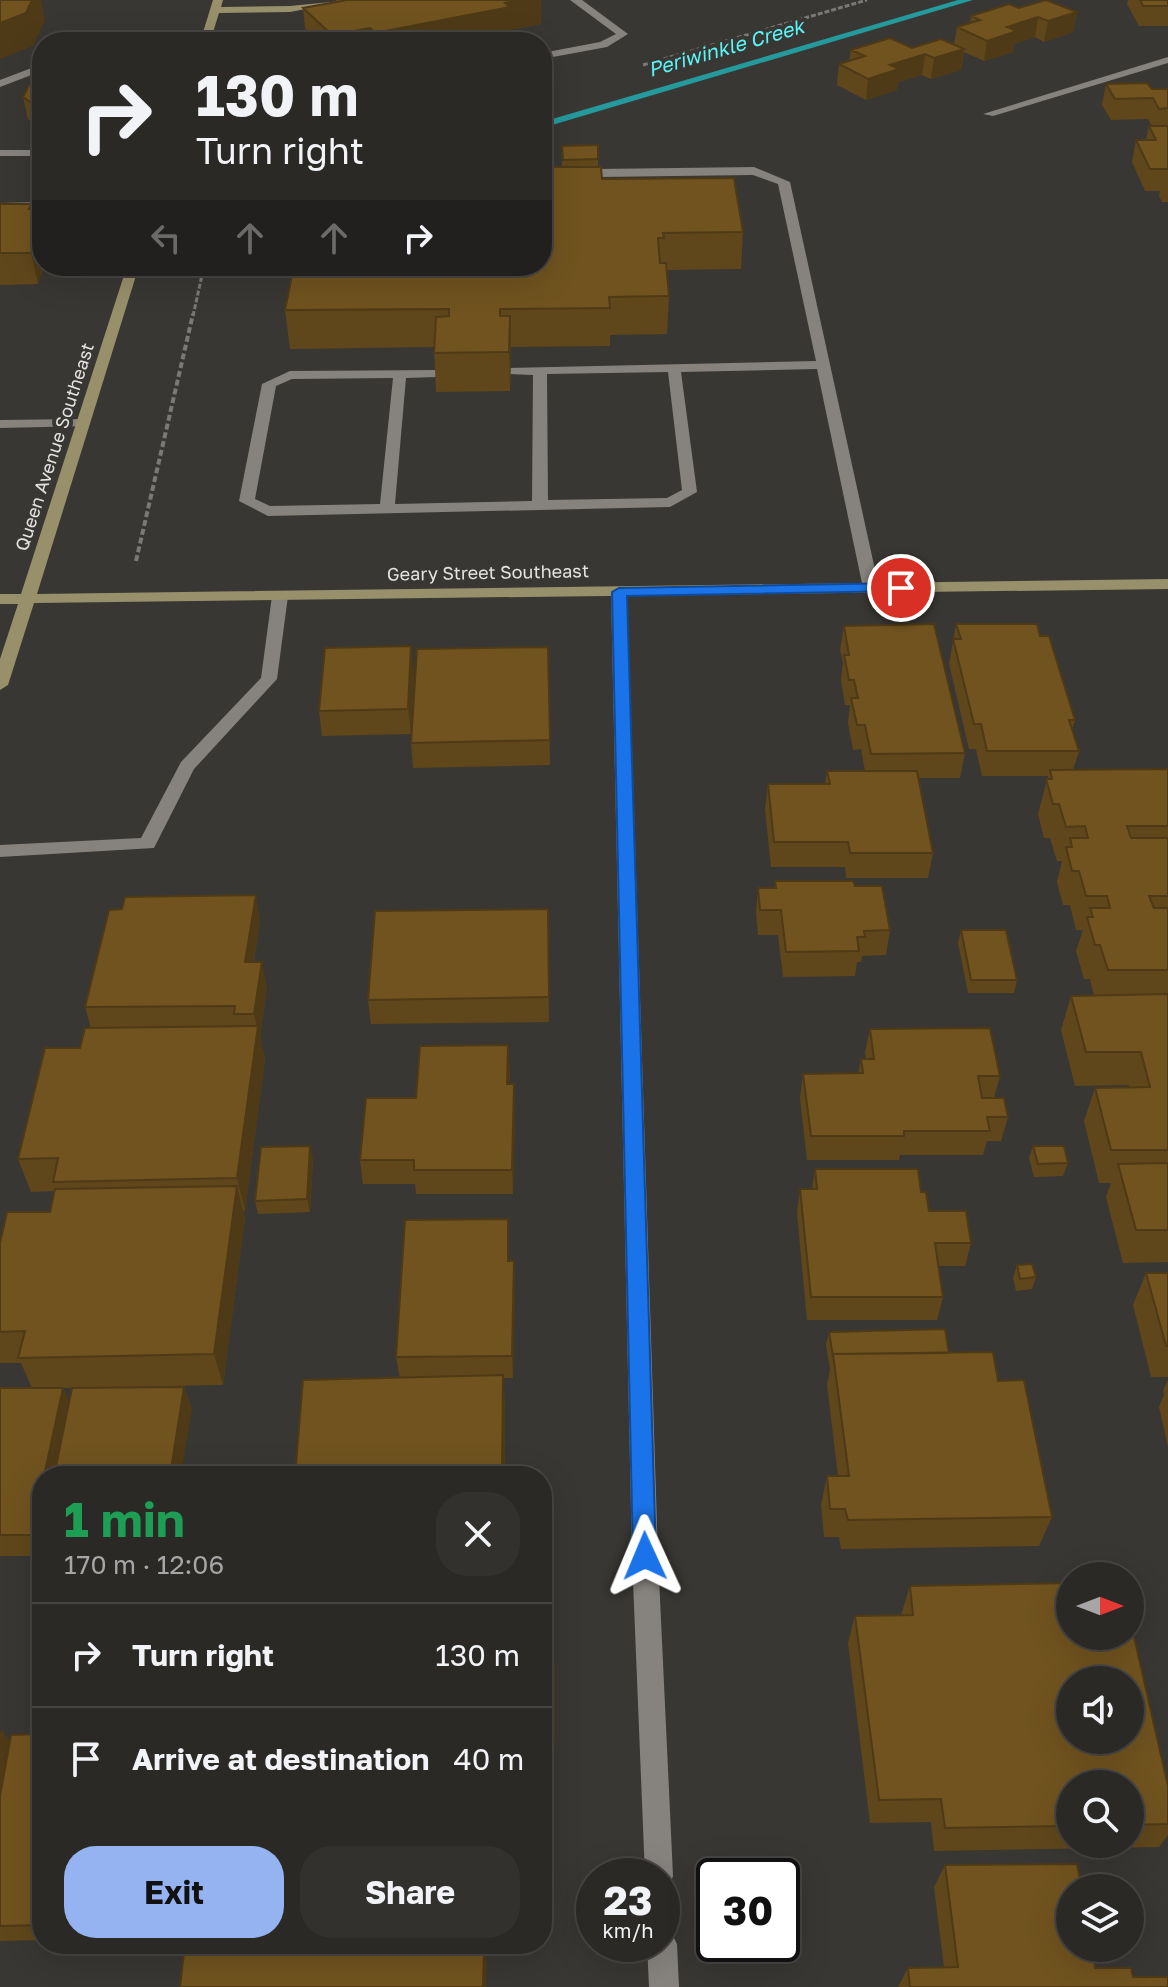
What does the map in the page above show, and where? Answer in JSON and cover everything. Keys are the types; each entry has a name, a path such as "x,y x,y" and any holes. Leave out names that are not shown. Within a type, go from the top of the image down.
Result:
{"main road":[{"path":"208,32 216,5 290,9 347,0"},
{"name":"Queen Avenue Southeast","path":"0,685 130,276"},
{"name":"Geary Street Southeast","path":"0,599 1168,584"}],"street":[{"path":"552,54 603,45 623,34 575,0"},
{"path":"989,114 1168,60"},
{"path":"0,84 32,71"},
{"path":"0,153 32,153"},
{"path":"598,173 754,171 784,182 871,588"},
{"path":"0,207 32,206"},
{"path":"510,371 823,365"},
{"path":"437,373 290,375 269,384 247,501 268,511 670,502 690,492 674,368"},
{"path":"540,371 540,505"},
{"path":"387,508 400,373"},
{"path":"0,424 83,423"},
{"path":"619,592 645,1556 658,1858"},
{"path":"0,851 147,844 187,766 269,679 280,596"},
{"path":"663,1962 664,1987"}],"path":[{"path":"631,69 867,0"},
{"path":"127,597 202,276"}],"building":[{"path":"0,0 32,0 26,13 0,23"},
{"path":"521,0 505,3 510,7 380,32 370,28 329,32 303,8 342,1"},
{"path":"1046,0 1077,12 1048,21 1038,17 1007,27 1017,31 987,41 957,27 980,20 971,16 1009,4 1019,8"},
{"path":"1140,0 1168,0 1168,6 1143,6"},
{"path":"890,38 912,48 941,39 964,49 934,58 925,54 890,65 899,69 868,79 839,64 865,56 851,50"},
{"path":"1147,83 1152,89 1168,89 1168,108 1159,109 1153,98 1115,99 1106,84"},
{"path":"32,84 32,103 23,97"},
{"path":"1149,126 1168,126 1168,169 1150,169 1136,140 1156,140"},
{"path":"598,145 598,159 563,160 562,146"},
{"path":"552,167 601,167 602,179 734,178 743,232 663,233 664,238 658,238 660,263 666,263 669,296 609,297 610,308 500,309 500,316 510,316 509,352 434,353 436,317 449,316 449,309 285,310 292,276 552,276"},
{"path":"0,204 32,204 29,209 32,209 31,253 0,253"},
{"path":"934,624 965,753 871,754 865,725 857,725 851,698 858,698 854,680 849,680 844,655 849,655 844,626"},
{"path":"956,624 1037,624 1040,636 1049,636 1075,720 1069,720 1079,751 987,751 981,724 974,724 953,639 961,639"},
{"path":"411,646 408,709 319,711 325,648"},
{"path":"548,647 550,740 411,743 417,649"},
{"path":"1168,769 1168,826 1127,826 1131,838 1168,838 1168,896 1149,896 1154,908 1168,908 1168,970 1108,970 1100,945 1095,945 1087,917 1093,917 1090,908 1110,908 1107,896 1086,896 1079,871 1072,871 1066,847 1072,847 1070,838 1088,838 1085,826 1066,827 1059,804 1053,804 1046,779 1052,779 1050,770"},
{"path":"827,771 917,771 933,853 850,853 848,842 774,842 768,784 830,784"},
{"path":"775,881 853,881 855,886 882,886 890,930 864,931 865,937 857,937 859,951 786,952 781,910 760,910 758,888 776,888"},
{"path":"256,895 245,962 262,962 254,1014 234,1014 235,1006 85,1007 109,910 122,909 125,897"},
{"path":"548,909 549,997 368,1000 375,911"},
{"path":"961,930 1006,930 1017,980 971,980"},
{"path":"1168,994 1168,1150 1111,1150 1095,1088 1150,1087 1141,1052 1086,1052 1071,996"},
{"path":"258,1026 237,1178 53,1182 58,1158 18,1159 45,1048 80,1048 85,1028"},
{"path":"990,1028 1000,1076 978,1076 982,1098 1004,1098 1008,1117 987,1117 990,1131 904,1131 904,1136 811,1136 803,1074 863,1073 861,1059 874,1059 870,1029"},
{"path":"508,1045 507,1084 514,1084 512,1170 414,1170 414,1160 360,1160 366,1098 416,1098 420,1046"},
{"path":"310,1146 307,1199 255,1201 261,1147"},
{"path":"1033,1146 1064,1146 1068,1163 1038,1164"},
{"path":"1168,1163 1168,1230 1136,1230 1118,1164"},
{"path":"815,1169 918,1169 921,1192 926,1192 929,1211 966,1211 971,1243 935,1243 943,1297 811,1297 800,1189 817,1189"},
{"path":"237,1186 214,1354 18,1358 25,1331 0,1332 0,1243 7,1212 50,1212 55,1189"},
{"path":"508,1219 508,1261 514,1261 512,1356 396,1357 405,1220"},
{"path":"1032,1264 1036,1277 1020,1279 1017,1265"},
{"path":"1146,1273 1168,1273 1168,1346 1166,1346"},
{"path":"945,1329 949,1353 833,1354 833,1357 829,1332"},
{"path":"993,1352 998,1381 1024,1380 1052,1517 848,1520 845,1509 830,1509 827,1476 849,1476 833,1354"},
{"path":"503,1375 502,1466 296,1466 303,1380"},
{"path":"184,1387 172,1466 56,1466 72,1388"},
{"path":"0,1388 63,1388 46,1466 32,1466 31,1535 0,1535"},
{"path":"1056,1583 1056,1650 1137,1650 1141,1666 1056,1666 1056,1754 1144,1754 1144,1681 1168,1786 1168,1824 1144,1825 1144,1770 1056,1770 1056,1826 945,1828 941,1799 879,1800 855,1616 913,1615 910,1586"},
{"path":"552,1665 554,1665 552,1741"},
{"path":"32,1734 32,1925 0,1926 0,1796 11,1735"},
{"path":"1077,1864 1079,1874 1056,1874 1056,1962 1094,1962 1095,1968 1131,1968 1133,1977 1168,1977 1168,1987 910,1987 908,1968 958,1967 945,1865"},
{"path":"184,1954 484,1954 483,1987 180,1987"}],"waterway":[{"name":"Periwinkle Creek","path":"552,122 968,0"}],"route":[{"path":"645,1556 619,592 901,588"}]}
